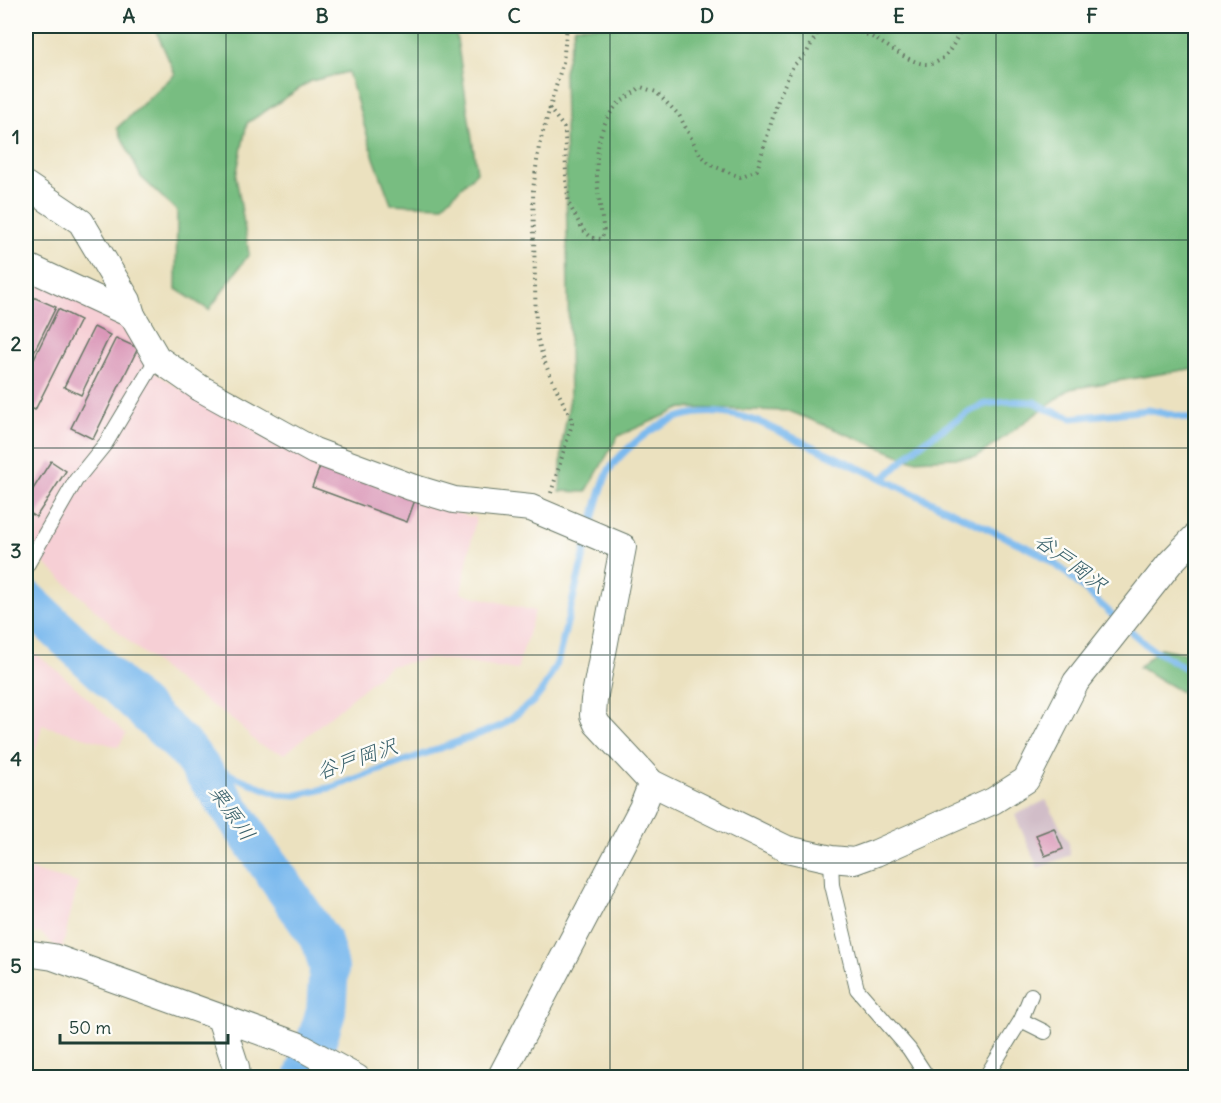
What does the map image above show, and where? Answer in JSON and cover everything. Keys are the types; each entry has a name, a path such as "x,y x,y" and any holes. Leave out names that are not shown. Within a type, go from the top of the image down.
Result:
{"street":[{"path":"26,185 81,222 128,301 132,315 157,358 200,388 314,451 411,487 454,500 531,508 623,547 594,700 593,715 597,724 652,783 787,849 831,859 854,861 993,801 1026,780 1076,682 1170,563 1196,536"},
{"path":"26,266 132,315"},
{"path":"500,1077 642,808 652,783"},
{"path":"26,952 53,957 297,1045 346,1071"},
{"path":"220,1018 236,1067 237,1077"}],"lane":[{"path":"27,565 76,480 106,443 157,358"},
{"path":"831,859 832,885 857,989 909,1048 928,1077"},
{"path":"985,1077 1021,1020 1032,995"},
{"path":"1021,1020 1045,1032"}],"path":[{"path":"553,518 572,424 546,369 536,330 533,190 539,146 563,62 567,26"},
{"path":"549,108 565,129 569,204 583,230 592,238 602,239 604,232 597,183 598,150 607,121 618,105 641,87 656,92 680,115 699,153 711,165 741,177 757,170 779,97 793,66 806,54 819,30 825,26"},
{"path":"844,26 869,36 915,63 931,64 946,56 955,44 962,26"}],"shaded area":[{"path":"26,275 125,321 157,374 212,409 333,464 467,516 476,517 461,593 535,611 517,670 433,658 390,666 285,754 259,745 238,724 184,686 133,645 40,559 26,585"},
{"path":"26,647 57,670 126,734 118,747 42,725 26,785"},
{"path":"1046,800 1069,843 1070,855 1038,868 1015,815"},
{"path":"26,869 78,883 62,949 57,948 42,934 26,932"}],"green space":[{"path":"154,26 455,26 477,172 442,206 391,204 374,158 348,72 311,81 247,123 236,176 249,254 209,310 176,289 177,211 141,177 117,128 175,74"},
{"path":"575,26 1195,26 1195,368 1070,389 977,457 911,460 789,411 682,408 618,436 586,492 560,491 562,444 570,398 564,72"},
{"path":"1160,648 1195,655 1195,700 1139,667"}],"building":[{"path":"33,297 56,307 26,368 26,312"},
{"path":"58,309 80,320 35,410 26,406 26,375"},
{"path":"94,327 110,335 81,395 64,387"},
{"path":"116,338 138,348 93,439 71,428"},
{"path":"51,461 66,471 36,517 26,510 26,500"},
{"path":"321,464 415,500 407,522 312,487"},
{"path":"1054,828 1063,849 1045,856 1036,835"}],"waterway":[{"path":"591,528 606,476 619,458 652,430 681,416 696,413 726,414 759,422 883,479 919,445 970,411 986,404 1008,401 1035,402 1072,418 1148,410 1196,420"},
{"name":"谷戸岡沢","path":"883,479 1037,552 1063,570 1118,620"},
{"name":"谷戸岡沢","path":"187,750 233,776 278,794 297,795 333,787 501,726 534,701 544,688 557,663 588,539"},
{"name":"栗原川","path":"26,600 187,750 322,942 329,968 326,1012 304,1078"},
{"name":"谷戸岡沢","path":"1126,627 1150,648 1196,674"}]}
